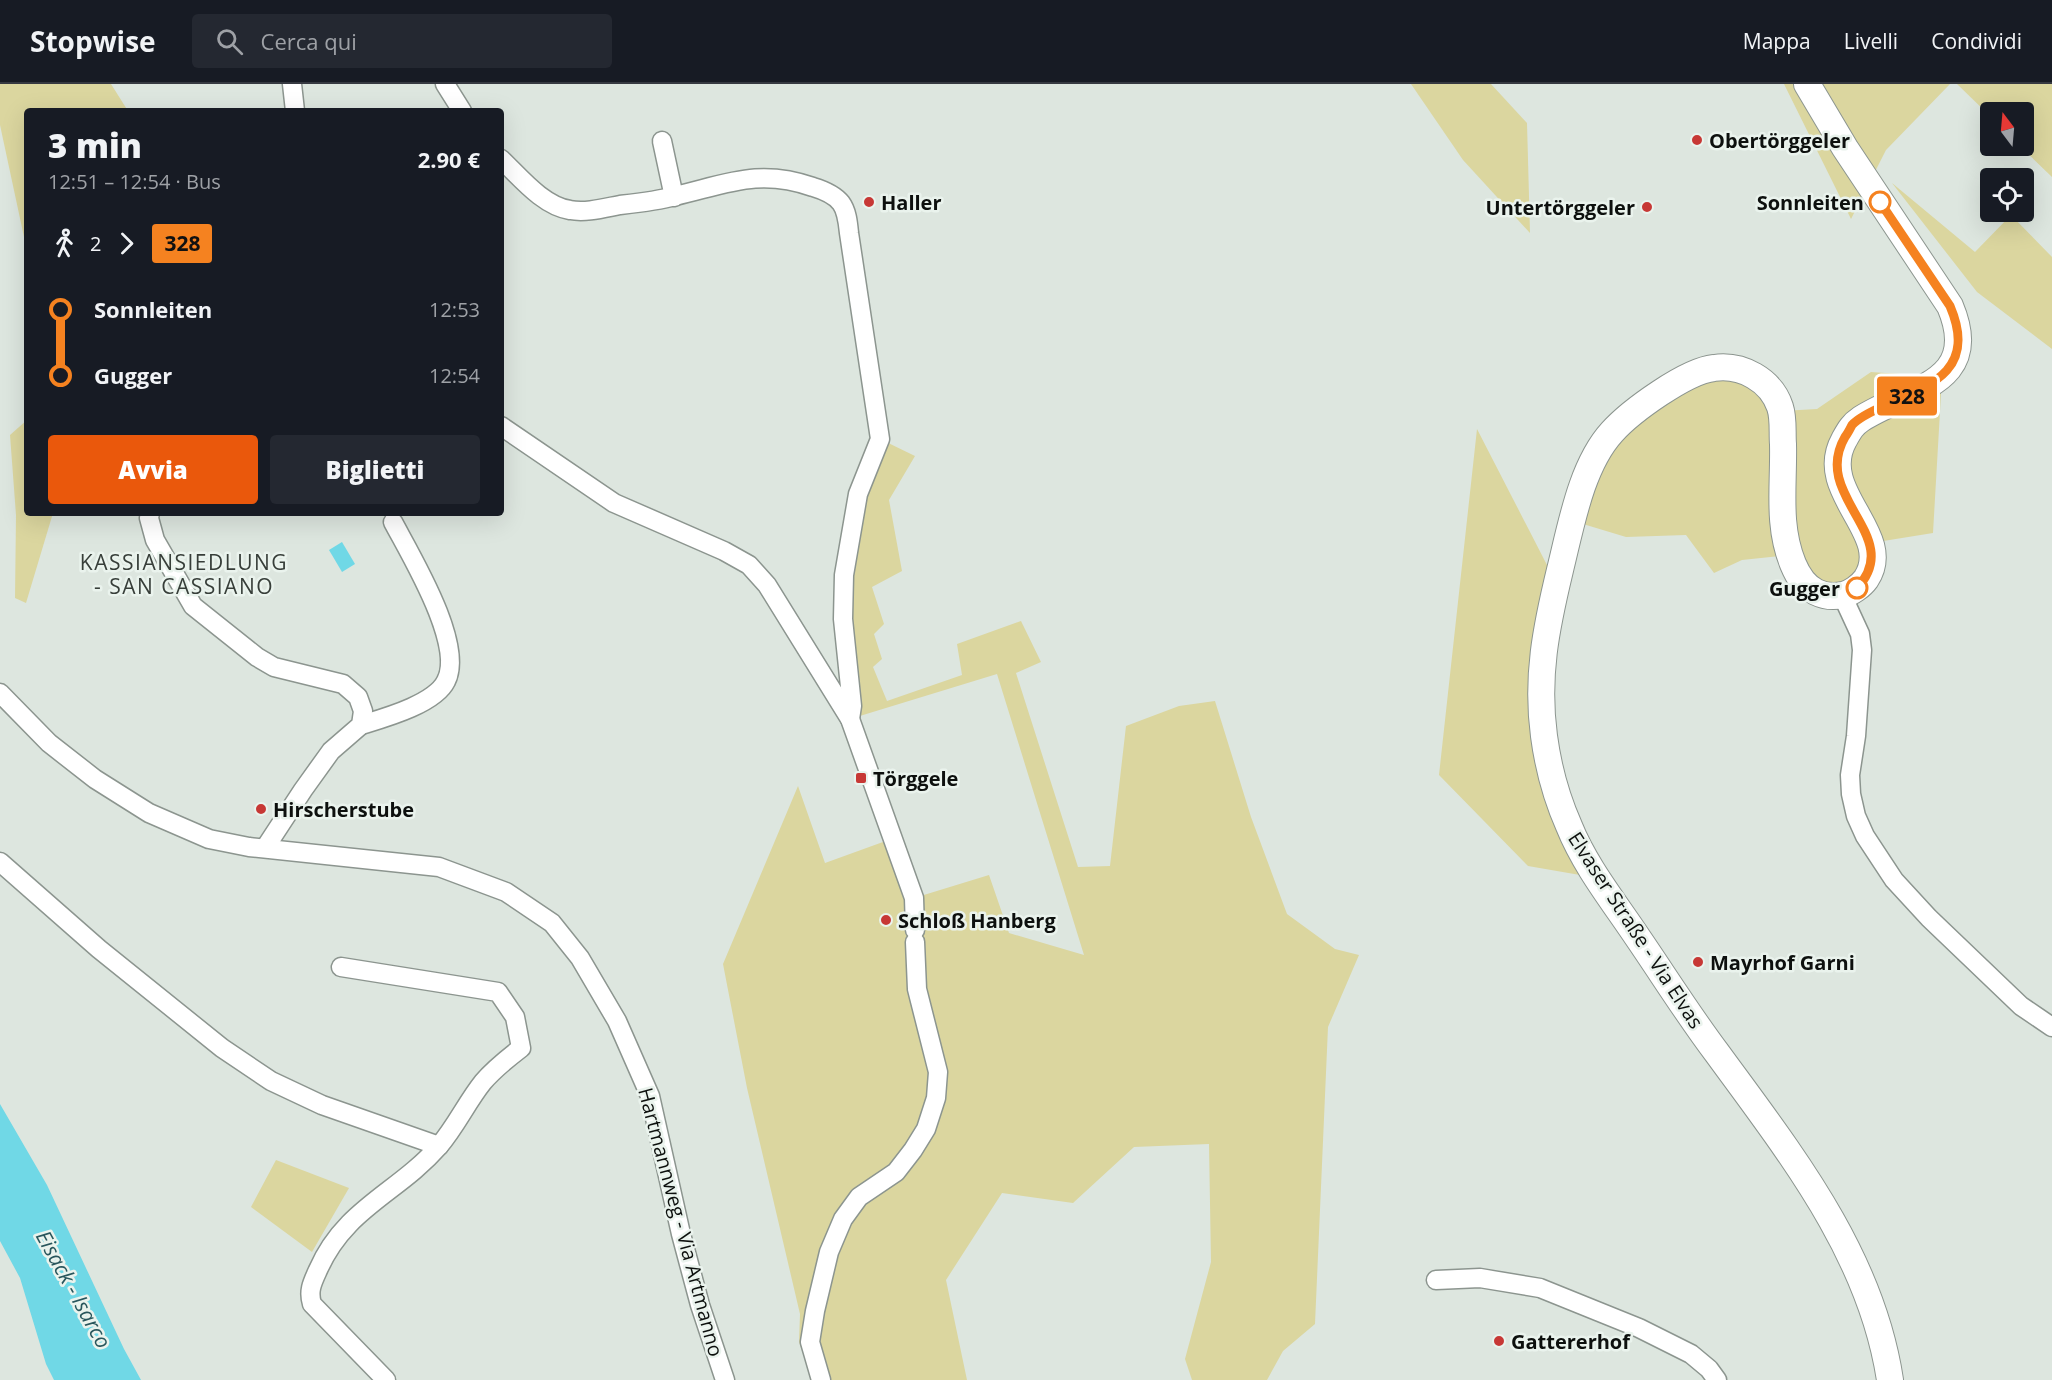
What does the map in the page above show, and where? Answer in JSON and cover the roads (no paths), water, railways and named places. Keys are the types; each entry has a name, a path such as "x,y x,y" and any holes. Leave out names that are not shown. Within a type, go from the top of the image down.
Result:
{"street":[{"path":"292,84 296,108"},
{"path":"445,84 460,108"},
{"path":"1807,84 1845,148 1950,306 1958,325 1958,342 1953,361 1942,377 1915,393 1875,410 1853,424 1839,447 1837,468 1841,489 1870,543 1873,563 1866,578 1857,588 1842,596 1860,634 1862,650 1856,736 1850,775 1856,816 1865,836 1894,880 1929,918 2021,1006 2052,1027"},
{"path":"662,141 674,196"},
{"path":"504,162 535,191 552,203 570,210 590,210 674,196 752,177 777,177 802,183 830,194 841,202 845,212 880,439 858,494 844,575 843,619 852,706 850,719"},
{"name":"Elvaser Straße - Via Elvas","path":"1842,596 1826,596 1811,590 1798,577 1790,555 1783,530 1781,502 1782,411 1772,391 1754,375 1738,369 1713,368 1687,377 1626,417 1604,440 1589,467 1573,521 1544,640 1542,713 1550,770 1569,827 1595,874 1697,1026 1818,1197 1853,1260 1873,1307 1881,1333 1890,1380"},
{"path":"504,428 614,503 691,535 749,565 767,585 850,719 914,898 917,989 938,1072 936,1098 926,1129 913,1150 896,1172 860,1197 843,1219 829,1251 810,1342 821,1380"},
{"path":"150,516 155,540 193,606 257,657 274,667 342,684 357,698 363,711 361,725"},
{"path":"266,848 331,751 361,725 405,712 435,693 446,682 450,664 446,630 428,587 393,522"},
{"name":"Hartmannweg - Via Artmanno","path":"0,693 49,743 95,779 149,813 209,839 266,848 439,867 506,892 552,923 580,958 617,1022 650,1096 681,1234 700,1305 724,1380"},
{"path":"0,862 125,970 222,1048 271,1081 322,1105 439,1146"},
{"path":"341,967 498,992 515,1017 521,1048 484,1081 439,1146 424,1161 362,1210 325,1252 309,1293 312,1305 386,1380"},
{"path":"1436,1281 1480,1278 1540,1288 1639,1328 1691,1354 1709,1369 1717,1380"}],"water":[{"path":"342,542 355,564 342,572 329,550"},
{"name":"Eisack - Isarco","path":"0,1104 47,1185 124,1349 141,1380 54,1380 46,1364 20,1278 0,1241"}],"place":[{"name":"Obertörggeler","path":"1697,140"},
{"name":"Haller","path":"869,202"},
{"name":"Sonnleiten","path":"1880,202"},
{"name":"Untertörggeler","path":"1647,207"},
{"name":"Gugger","path":"1857,588"},
{"name":"Törggele","path":"861,778"},
{"name":"Hirscherstube","path":"261,809"},
{"name":"Schloß Hanberg","path":"886,920"},
{"name":"Mayrhof Garni","path":"1698,962"},
{"name":"Gattererhof","path":"1499,1341"}],"district":[{"name":"KASSIANSIEDLUNG - SAN CASSIANO","path":"184,574"}]}
